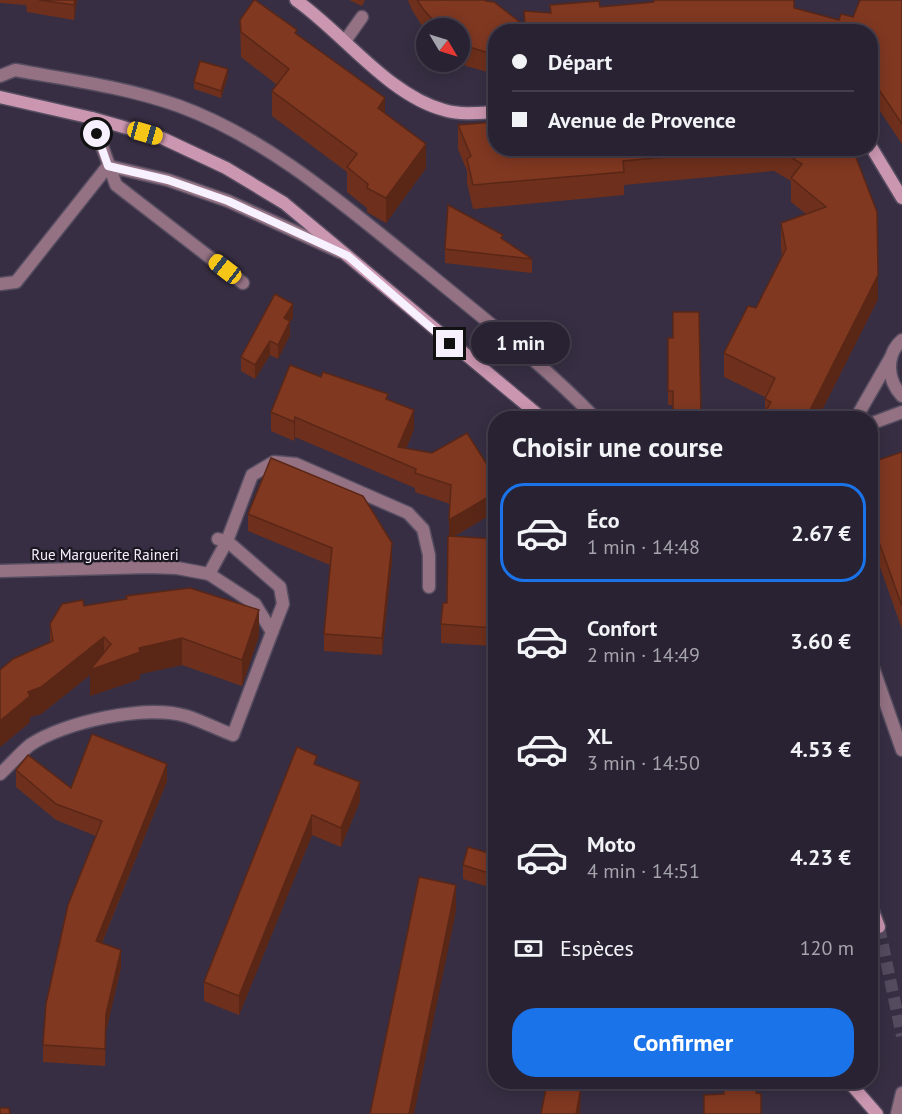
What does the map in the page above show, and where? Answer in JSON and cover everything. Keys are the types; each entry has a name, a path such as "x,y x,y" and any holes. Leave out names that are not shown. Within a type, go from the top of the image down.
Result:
{"main road":[{"path":"296,0 401,88 425,104 446,111 488,112"},
{"path":"0,97 92,118 162,138 226,168 284,203 534,411"},
{"path":"877,156 902,198"},
{"path":"855,1089 877,1114"}],"street":[{"path":"345,41 362,17"},
{"path":"0,76 15,70 137,92 180,106 258,147 292,167 367,224 503,334 587,411"},
{"path":"92,118 116,185 243,283"},
{"path":"108,166 168,180 228,201 348,256"},
{"path":"0,284 16,282 108,166"},
{"path":"860,411 902,340"},
{"path":"891,357 892,382 902,396"},
{"path":"878,421 902,412"},
{"path":"272,632 255,604 209,574 252,475 274,462 296,464 408,513 423,529 429,555 429,587"},
{"path":"0,774 31,745 74,726 117,715 152,712 184,715 233,735 283,604 280,587 222,540"},
{"name":"Rue Marguerite Raineri","path":"0,571 149,567 177,568 209,574"},
{"path":"878,682 902,750"},
{"path":"897,1114 902,1093"}],"building":[{"path":"39,0 75,0 74,5"},
{"path":"254,0 297,30 295,33 385,98 378,108 426,144 386,198 367,188 368,184 347,167 357,154 272,91 289,69 241,32 240,20"},
{"path":"417,0 494,2 522,24 488,24 488,53 470,47 470,18 431,18"},
{"path":"654,0 794,0 794,8 839,20 841,14 853,17 860,0 902,0 902,124 878,90 878,24 525,24 524,11 551,13 550,5 599,1 600,7 654,2"},
{"path":"200,61 228,69 221,91 194,82"},
{"path":"488,123 488,156 678,156 623,161 624,172 473,185 467,159 471,156 458,125"},
{"path":"789,156 855,156 877,212 878,275 810,411 766,411 771,402 765,399 775,378 724,353 748,306 756,308 786,249 781,223 826,207 791,178 802,164"},
{"path":"448,205 503,235 501,238 532,259 445,249"},
{"path":"275,294 293,304 284,318 290,321 278,345 270,341 255,365 241,357"},
{"path":"673,312 699,312 701,411 673,411 673,391 668,391 668,338 673,338"},
{"path":"290,365 321,377 323,372 388,394 386,399 414,410 398,447 432,453 467,433 488,466 488,497 449,520 451,485 415,473 416,469 295,417 294,422 271,412"},
{"path":"902,452 902,606 878,539 878,460"},
{"path":"271,458 363,496 392,543 382,638 324,634 332,548 248,514"},
{"path":"448,536 488,539 488,628 441,624 443,603 447,603"},
{"path":"190,588 259,610 242,660 182,638 139,648 140,652 90,670 111,644 104,637 41,687 28,692 30,696 0,721 0,670 13,659 53,641 50,624 62,604 83,600 84,606 127,599 126,596"},
{"path":"92,734 167,764 96,941 121,950 106,1014 105,1049 43,1045 46,1004 68,905 102,821 56,804 16,770 28,755 71,788"},
{"path":"297,747 317,756 314,764 360,782 341,828 312,815 239,996 204,982"},
{"path":"468,847 488,853 488,873 463,865"},
{"path":"419,877 456,885 409,1114 370,1114"},
{"path":"546,1089 581,1089 576,1114 541,1114"},
{"path":"756,1089 756,1093 761,1094 761,1114 704,1114 704,1095 724,1094 724,1090"},
{"path":"0,1108 9,1108 10,1114 0,1114"}],"tunnel":[{"path":"879,927 902,1036"}],"route":[{"path":"97,134 108,166 168,180 228,201 348,256 450,344"}]}
